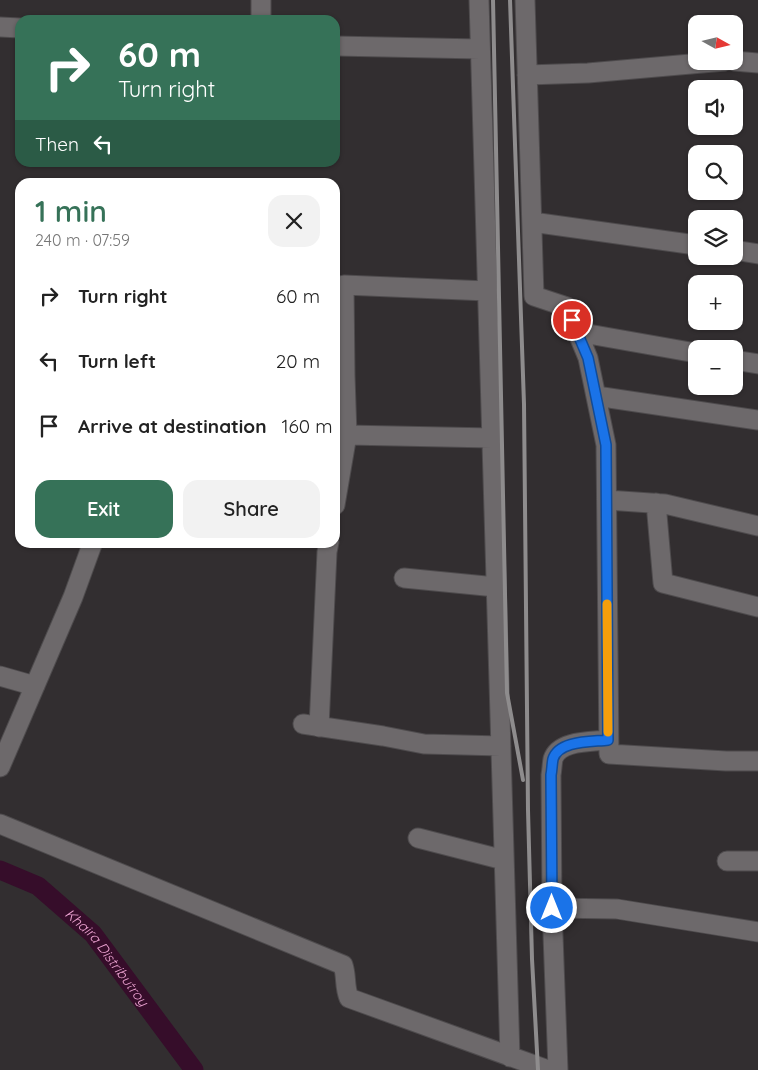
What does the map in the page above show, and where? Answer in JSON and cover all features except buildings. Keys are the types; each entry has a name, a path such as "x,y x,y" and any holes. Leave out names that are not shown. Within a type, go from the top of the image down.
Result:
{"street":[{"path":"261,15 262,0"},
{"path":"479,0 510,1057"},
{"path":"525,0 534,296 567,307 588,358 606,445 608,754 758,762"},
{"path":"0,27 15,28"},
{"path":"340,46 480,49"},
{"path":"743,61 758,63"},
{"path":"527,75 588,73 688,64"},
{"path":"532,222 688,244"},
{"path":"743,252 758,254"},
{"path":"487,291 340,285 345,375 341,434 492,438"},
{"path":"577,332 688,352"},
{"path":"743,362 758,364"},
{"path":"596,396 758,420"},
{"path":"606,500 665,504 758,526"},
{"path":"656,503 663,583 758,606"},
{"path":"0,767 73,597 92,548"},
{"path":"328,548 324,608 311,726 424,744 501,746"},
{"path":"404,578 496,588"},
{"path":"0,676 35,686"},
{"path":"558,1070 552,908 551,775 554,757 562,748 572,744 608,740"},
{"path":"0,824 343,965 346,974 345,989 349,998 548,1070"},
{"path":"418,838 504,860"},
{"path":"727,861 758,861"},
{"path":"552,908 617,909 758,932"}],"waterway":[{"name":"Khaira Distributroy","path":"0,870 38,886 93,934 194,1070"}],"railway":[{"path":"493,0 507,693 523,780"},
{"path":"510,0 524,404 528,810 532,959 538,1070"}],"slow traffic":[{"path":"607,604 608,732"}],"route":[{"path":"552,908 551,775 554,757 562,748 572,744 608,740 606,445 588,358 572,320"}]}
